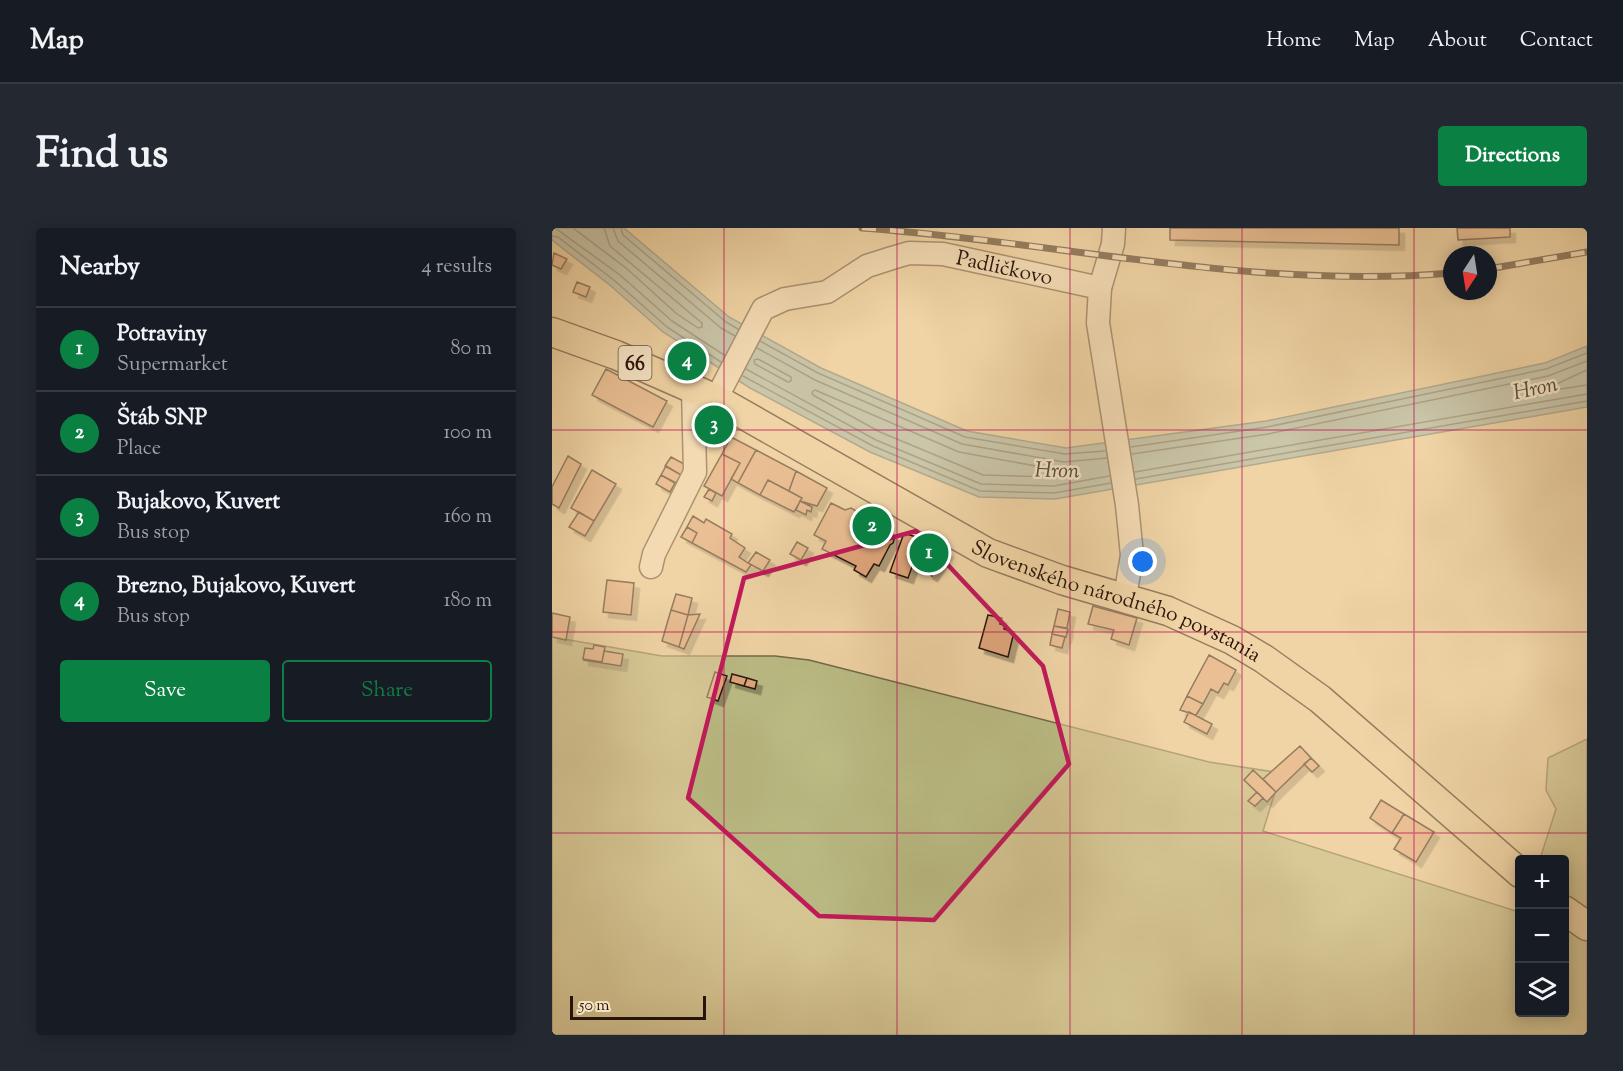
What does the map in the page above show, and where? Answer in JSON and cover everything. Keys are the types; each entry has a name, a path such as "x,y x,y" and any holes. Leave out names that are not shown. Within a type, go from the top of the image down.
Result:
{"main road":[{"name":"Slovenského národného povstania","path":"552,332 711,389 988,553 1053,577 1125,597 1194,621 1264,658 1371,741 1515,870"},
{"path":"1569,913 1587,926"}],"street":[{"path":"1114,228 1113,244 1100,288 1098,323 1127,505 1132,555 1125,597"},
{"name":"Padličkovo","path":"711,389 763,309 785,299 827,292 867,266 909,253 943,254 1100,288"},
{"path":"651,567 659,544 695,472 711,389"}],"highlighted area":[{"path":"916,531 1043,666 1069,764 934,920 819,916 688,798 744,578"}],"green space":[{"path":"552,637 662,656 775,656 809,660 1209,762 1281,773 1263,831 1515,911 1515,1017 1569,1017 1569,855 1541,855 1556,809 1546,790 1548,758 1587,739 1587,1035 552,1035"}],"water":[{"name":"Hron","path":"552,228 624,228 729,317 821,368 967,431 1066,448 1266,421 1545,363 1587,346 1587,407 1055,499 979,497 870,452 750,388 663,332 611,286 552,240"}],"building":[{"path":"1170,228 1399,228 1399,245 1170,240"},
{"path":"1457,228 1510,228 1510,237 1458,240"},
{"path":"554,253 567,259 561,269 552,265"},
{"path":"577,282 590,287 586,297 573,292"},
{"path":"606,369 667,401 653,427 592,395"},
{"path":"711,420 719,424 715,431 708,426"},
{"path":"731,437 756,450 738,483 731,479 740,463 722,454"},
{"path":"756,450 796,471 789,491 768,480 760,495 738,483"},
{"path":"722,454 740,463 722,496 704,486"},
{"path":"568,456 581,464 559,508 552,504 552,487"},
{"path":"671,457 686,465 681,475 665,466"},
{"path":"666,466 681,475 676,483 661,475"},
{"path":"592,470 616,484 594,521 571,508"},
{"path":"796,471 827,488 817,506 800,501 802,498 789,491"},
{"path":"661,475 675,483 670,492 656,484"},
{"path":"768,480 802,498 794,512 760,495"},
{"path":"709,489 716,493 712,501 704,497"},
{"path":"800,501 812,507 811,512 807,510 806,515 796,510"},
{"path":"831,503 845,510 851,508 858,512 860,519 895,536 879,566 874,564 866,577 854,570 856,566 822,549 826,541 814,535"},
{"path":"579,512 594,521 585,536 569,527"},
{"path":"693,516 704,523 706,519 732,534 730,538 745,548 739,557 751,565 746,572 692,543 697,533 687,527"},
{"path":"687,527 697,533 692,543 681,537"},
{"path":"904,533 922,539 908,578 890,572"},
{"path":"922,539 948,552 932,576 927,573 931,567 915,558"},
{"path":"797,542 808,548 801,560 790,554"},
{"path":"756,552 770,560 763,571 748,563"},
{"path":"607,580 634,583 631,615 603,612"},
{"path":"676,594 692,598 688,615 671,610"},
{"path":"1093,606 1137,618 1129,645 1111,639 1114,630 1088,624"},
{"path":"1058,609 1070,612 1067,628 1054,626"},
{"path":"671,610 688,615 679,647 662,641"},
{"path":"552,613 570,617 566,640 552,637"},
{"path":"700,614 684,649 679,647 688,615"},
{"path":"988,615 1002,618 1000,624 1005,625 1004,629 1014,632 1008,657 979,648"},
{"path":"1054,626 1068,629 1066,637 1052,634"},
{"path":"1052,634 1065,637 1062,648 1050,645"},
{"path":"594,645 605,647 602,662 583,659 585,648 593,649"},
{"path":"604,651 623,654 621,666 583,660 602,662"},
{"path":"1209,655 1236,670 1228,685 1224,683 1218,693 1211,689 1203,704 1187,696"},
{"path":"715,672 727,676 718,701 707,697"},
{"path":"732,674 747,678 744,686 730,682"},
{"path":"747,678 757,681 755,689 744,686"},
{"path":"1187,696 1203,704 1196,715 1180,710"},
{"path":"1189,712 1212,724 1207,734 1184,722"},
{"path":"1300,746 1311,758 1276,792 1263,779"},
{"path":"1311,758 1319,766 1312,772 1304,764"},
{"path":"1253,770 1276,792 1267,802 1244,780"},
{"path":"1257,792 1263,798 1255,806 1248,801"},
{"path":"1381,800 1404,814 1392,833 1370,818"},
{"path":"1404,814 1434,832 1416,862 1394,849 1401,838 1392,833"}],"railway":[{"path":"862,228 1230,270 1378,277 1443,273"},
{"path":"1497,267 1587,252"}],"place":[{"name":"Brezno, Bujakovo, Kuvert","path":"687,361"},
{"name":"Bujakovo, Kuvert","path":"714,425"},
{"name":"Štáb SNP","path":"872,526"},
{"name":"Potraviny","path":"929,553"}]}
